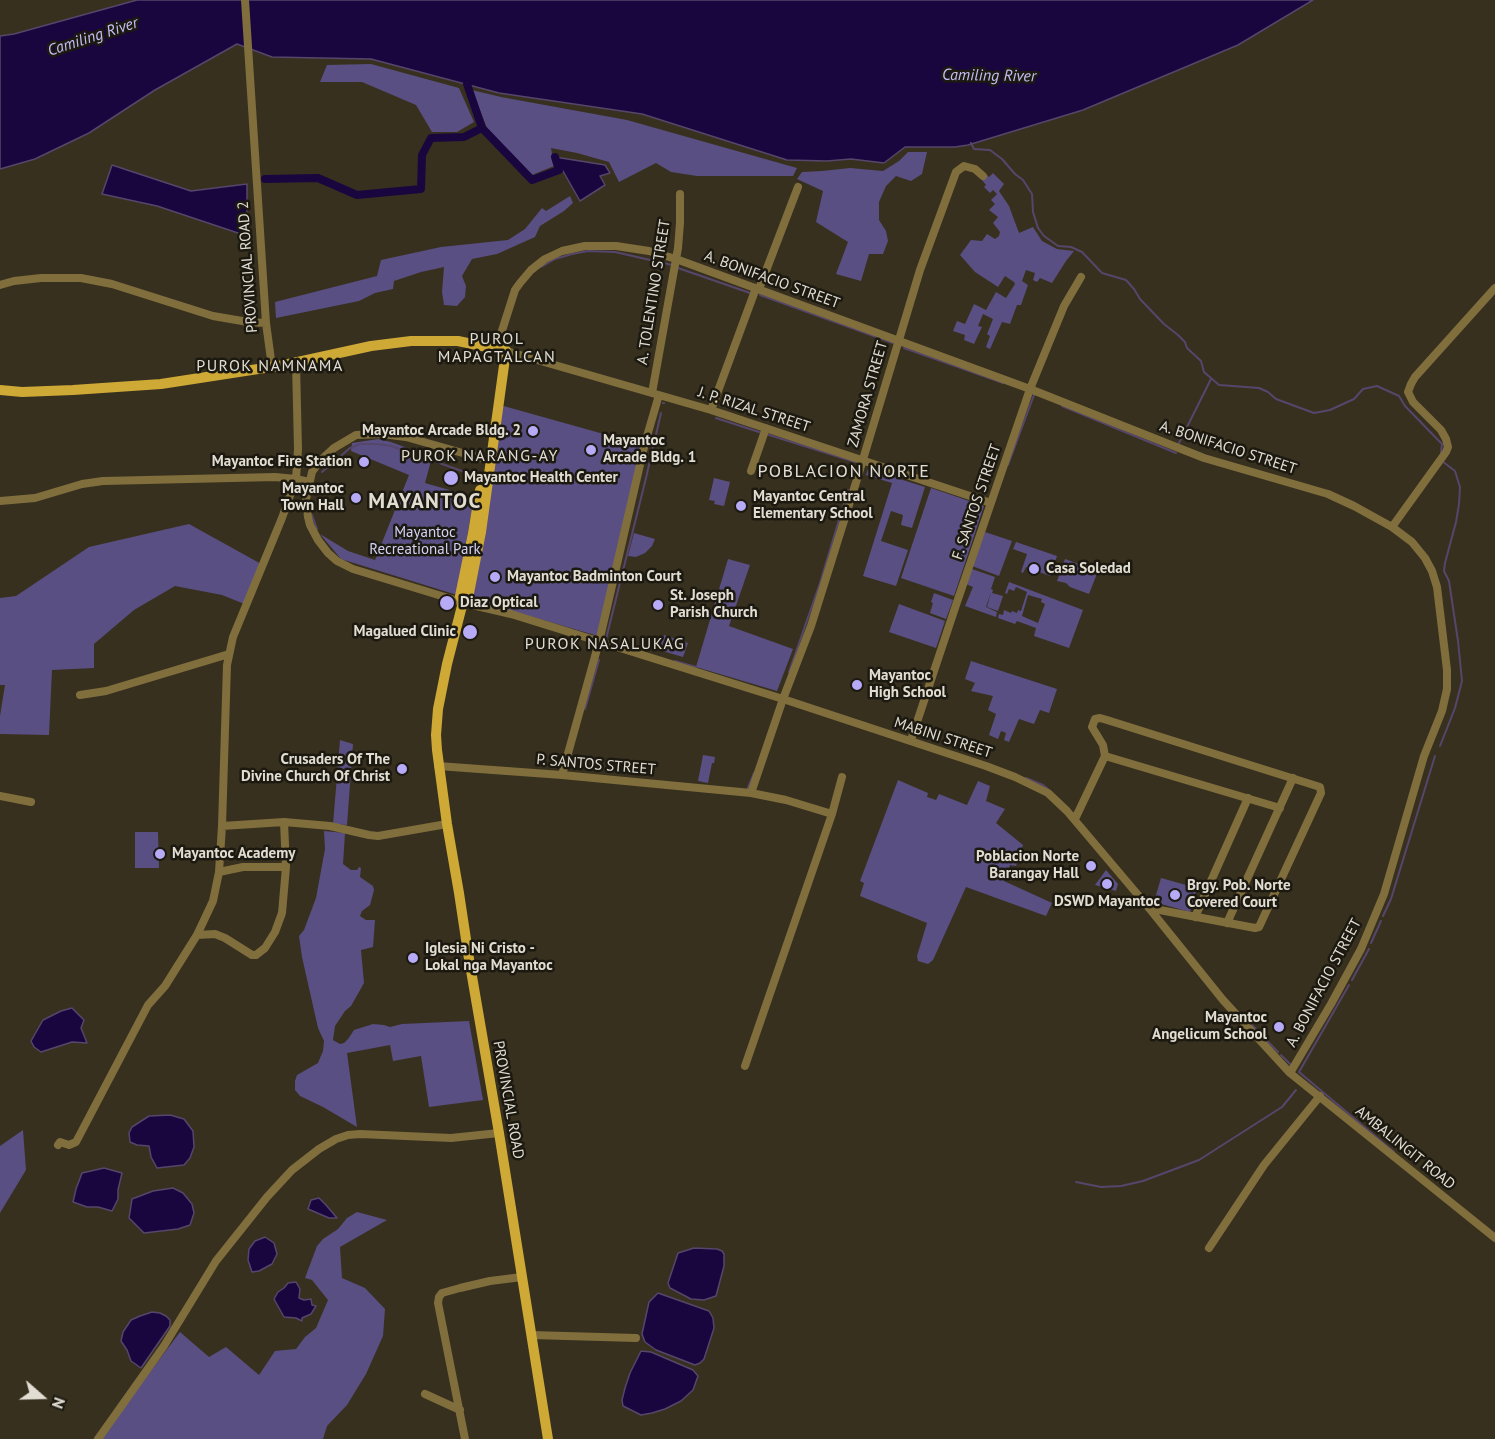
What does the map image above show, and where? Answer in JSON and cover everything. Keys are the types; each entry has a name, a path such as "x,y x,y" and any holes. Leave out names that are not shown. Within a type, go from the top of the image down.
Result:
{"main road":[{"path":"0,390 22,392 139,386 272,367 371,346 411,341 458,341 501,347"},
{"name":"PROVINCIAL ROAD","path":"501,347 477,535 460,596 463,602 449,653 438,709 436,735 438,766 447,824 548,1439"}],"street":[{"name":"PROVINCIAL ROAD 2","path":"245,0 266,323 272,367"},
{"name":"ZAMORA STREET","path":"751,793 811,626 898,341 956,172 964,165 975,168 983,176"},
{"path":"711,410 798,187"},
{"name":"A. TOLENTINO STREET","path":"562,775 599,642 645,443 676,259 681,194"},
{"name":"A. BONIFACIO STREET","path":"501,347 510,305 520,283 537,264 553,254 573,248 608,246 631,248 676,259 758,289 1030,389 1204,458 1328,494 1392,527 1412,542 1425,558 1437,587 1447,670 1447,689 1442,711 1424,756 1384,894 1361,949 1332,1004 1290,1073"},
{"name":"F. SANTOS STREET","path":"911,740 1030,389 1064,306 1081,277"},
{"path":"0,285 41,278 97,281 213,316 266,323"},
{"path":"1392,527 1448,447 1441,430 1413,402 1408,393 1411,384 1495,288"},
{"name":"J. P. RIZAL STREET","path":"501,347 711,410 991,503"},
{"path":"57,1145 60,1142 69,1145 76,1142 147,1005 165,987 197,935 213,901 219,872 222,826 226,678 229,654 236,630 296,479 298,449 296,363"},
{"path":"752,471 766,428"},
{"path":"0,501 36,498 82,484 103,481 274,477 309,482 312,472 326,455 344,441 364,434 406,437 488,461"},
{"name":"MABINI STREET","path":"309,482 306,499 310,525 318,540 333,558 353,569 511,615 911,740 987,766 1048,793 1075,819 1223,999 1299,1080"},
{"path":"80,695 106,691 229,654"},
{"path":"1075,819 1105,756 1103,745 1092,727 1095,719 1100,718 1320,787 1321,793 1315,807 1261,924 1255,928 1149,908"},
{"path":"1105,756 1280,808"},
{"name":"P. SANTOS STREET","path":"438,766 751,793 786,800 832,814"},
{"path":"744,1066 832,814 842,777"},
{"path":"1227,923 1293,778"},
{"path":"0,796 32,802"},
{"path":"1195,916 1248,798"},
{"path":"222,826 284,822 330,826 378,836 447,824"},
{"path":"197,935 215,934 248,953 256,955 265,948 275,932 282,913 286,867 284,822"},
{"path":"219,872 243,867 286,867"},
{"name":"AMBALINGIT ROAD","path":"1299,1080 1495,1238"},
{"path":"1209,1248 1264,1165 1320,1096"},
{"path":"98,1439 164,1346 216,1261 267,1197 292,1170 319,1149 348,1135 451,1138 499,1133"},
{"path":"465,1439 438,1303 440,1297 442,1293 460,1288 522,1277"},
{"path":"531,1335 636,1338"},
{"path":"425,1394 460,1410"}],"green space":[{"path":"371,64 459,88 474,122 457,132 432,132 416,105 362,82 320,82 327,65"},
{"path":"472,90 627,120 797,168 793,176 697,176 671,172 656,163 619,182 609,162 551,148 554,166 532,175 487,128"},
{"path":"908,152 927,152 922,174 911,181 896,176 886,186 879,202 879,220 886,231 888,241 883,254 869,254 861,281 836,274 848,242 816,222 823,191 797,179 802,172 850,168 883,171"},
{"path":"993,173 1004,184 999,191 1009,206 1019,233 1033,227 1042,241 1057,249 1074,251 1052,283 1040,278 1037,282 1033,280 1035,273 1026,270 1022,281 1028,285 1021,305 1017,305 1010,324 1002,322 990,349 986,347 990,336 987,334 993,319 983,314 978,326 982,327 974,344 964,340 965,335 953,331 957,321 965,324 974,304 986,310 996,292 1006,298 1015,284 1005,276 998,287 975,272 960,255 971,240 982,241 987,234 995,239 999,236 1000,232 993,223 998,217 989,210 995,204 991,200 997,194 993,190 990,193 984,187 986,185 982,180"},
{"path":"570,196 573,203 540,226 535,237 497,254 472,259 462,276 466,286 465,297 457,306 444,305 442,292 444,267 394,281 393,289 375,293 359,301 276,318 275,302 377,276 381,260 441,247 508,240 525,229 542,208 546,211"},
{"path":"500,405 643,445 598,636 471,599"},
{"name":"Mayantoc Recreational Park","path":"378,439 432,457 425,483 474,497 457,595 341,559 320,534 348,551 375,560 409,475 351,451 352,443"},
{"path":"868,469 925,487 912,528 901,525 903,515 891,511 881,541 908,550 896,586 863,576 892,483 866,475"},
{"path":"714,478 730,482 724,506 714,504 715,501 709,500"},
{"path":"931,488 984,506 954,596 901,578"},
{"path":"189,524 263,565 247,605 222,595 175,586 134,610 94,644 94,668 52,670 49,735 0,734 0,716 5,685 0,685 0,598 16,596 89,547"},
{"path":"985,532 1012,541 999,576 972,566"},
{"path":"634,533 655,539 645,553 636,557 628,556"},
{"path":"1016,542 1057,556 1050,576 1026,567 1023,573 1021,572 1027,554 1013,549"},
{"path":"728,559 750,565 729,626 793,649 777,691 696,667"},
{"path":"1065,559 1098,571 1089,594 1057,581"},
{"path":"972,569 995,577 992,593 1003,596 998,611 987,607 991,592 986,607 997,612 996,617 965,606 973,587 966,584"},
{"path":"1009,582 1083,610 1069,648 1034,636 1036,628 1017,621 1015,624 998,618 999,614 1003,615 1004,610 1011,613 1021,611 1027,592 1016,587 1014,591 1009,589 1007,594 1005,593","holes":["1028,595 1042,599 1041,602 1045,604 1038,623 1022,616"]},
{"path":"934,593 953,600 946,619 930,613"},
{"path":"899,604 945,621 936,648 889,632"},
{"path":"664,635 688,643 683,657 659,650"},
{"path":"971,661 1057,689 1049,713 1040,710 1034,724 1019,719 1009,742 1004,740 1006,733 1001,731 998,739 989,735 996,714 988,710 993,696 971,691 975,683 965,679"},
{"path":"340,740 353,744 347,825 333,824"},
{"path":"703,755 715,757 708,783 698,781"},
{"path":"898,780 928,793 927,797 936,800 939,794 967,805 978,781 990,786 986,801 1005,809 996,823 1023,845 1016,866 1010,865 1004,881 1052,903 1046,916 966,887 933,960 928,964 918,961 917,956 927,923 860,896 864,883 860,881"},
{"path":"324,831 345,833 343,864 351,870 361,868 360,877 373,886 374,890 370,905 362,911 360,916 366,920 375,920 373,947 361,950 364,983 351,1006 335,1026 333,1040 340,1044 344,1043 354,1030 373,1024 390,1027 402,1024 469,1021 483,1100 429,1107 421,1056 393,1061 390,1045 347,1053 357,1127 300,1096 295,1090 297,1075 318,1063 323,1051 324,1041 318,1028 299,936 304,930 316,898 325,849"},
{"path":"135,832 158,832 159,868 135,868"},
{"path":"1106,870 1118,884 1116,891 1095,885"},
{"name":"Brgy. Pob. Norte Covered Court","path":"1161,878 1197,888 1190,912 1154,902"},
{"path":"23,1130 26,1170 0,1213 0,1146"},
{"path":"357,1212 387,1220 340,1247 342,1278 365,1288 385,1309 383,1336 366,1374 347,1405 327,1426 323,1439 100,1439 180,1332 209,1357 226,1347 259,1375 275,1351 296,1349 316,1328 328,1300 312,1280 305,1278 317,1246 338,1229 347,1218"}],"water":[{"name":"Camiling River","path":"137,0 1313,0 1238,45 1083,110 968,145 905,147 884,163 851,159 787,160 642,114 499,93 371,59 272,57 237,44 155,90 89,133 35,159 0,169 0,36"},
{"path":"555,157 605,165 610,173 600,176 605,185 580,201"},
{"path":"112,165 191,191 247,184 247,236 157,206 102,194"},
{"path":"72,1008 84,1020 81,1028 87,1043 72,1042 41,1052 34,1047 31,1041 43,1020"},
{"path":"170,1115 184,1119 193,1131 194,1147 190,1158 184,1165 157,1168 151,1157 149,1146 130,1142 129,1133 132,1127 149,1116"},
{"path":"104,1168 122,1173 118,1199 112,1211 73,1202 82,1173"},
{"path":"173,1188 183,1193 192,1204 194,1213 190,1225 178,1229 144,1233 129,1218 132,1199 153,1191"},
{"path":"319,1198 337,1218 329,1218 308,1209 311,1200"},
{"path":"265,1237 274,1243 277,1254 272,1264 252,1272 248,1260 249,1249 255,1241"},
{"path":"694,1248 717,1249 724,1254 724,1266 716,1296 704,1300 691,1299 670,1288 668,1283 678,1253"},
{"path":"296,1282 300,1289 299,1298 311,1299 312,1305 316,1306 311,1314 302,1318 302,1321 284,1317 274,1299 288,1283"},
{"path":"658,1293 709,1311 713,1318 714,1328 704,1359 700,1363 695,1365 656,1350 645,1342 642,1334 649,1302"},
{"path":"152,1312 166,1316 170,1320 170,1326 141,1368 131,1361 121,1341 123,1332 131,1320"},
{"path":"641,1351 651,1352 693,1370 698,1376 693,1390 681,1401 652,1413 641,1415 623,1406 625,1388"}],"waterway":[{"path":"265,179 318,178 357,195 421,189 422,155 431,138 464,137 482,128 467,84"},
{"path":"482,128 532,180 559,170 555,157"},
{"path":"971,143 974,149 990,150 1023,180 1032,194 1033,212 1038,228 1044,236 1058,246 1071,247 1082,252 1102,273 1126,280 1140,299 1185,342 1187,348 1201,361 1204,372 1219,385 1259,388 1276,399 1314,413 1330,410 1354,399 1363,389 1377,386 1399,396 1405,406 1442,444 1441,453"},
{"path":"541,267 555,259 588,251 615,252 672,265"},
{"path":"678,268 750,293"},
{"path":"760,295 893,343"},
{"path":"904,348 1003,383"},
{"path":"1179,443 1211,379"},
{"path":"1008,465 1034,395"},
{"path":"1062,406 1176,453"},
{"path":"607,640 661,413"},
{"path":"716,418 762,433"},
{"path":"766,434 855,462"},
{"path":"322,472 350,448 360,444 377,444 391,446 476,476"},
{"path":"1440,746 1455,708 1462,681 1449,581 1444,571 1456,522 1460,487 1455,471 1442,461"},
{"path":"789,672 820,583 848,490"},
{"path":"312,515 317,529"},
{"path":"585,709 599,660"},
{"path":"675,661 696,667"},
{"path":"1383,916 1391,899 1435,756"},
{"path":"747,790 754,773"},
{"path":"1026,778 1048,789"},
{"path":"1371,943 1381,921"},
{"path":"1352,980 1369,949"},
{"path":"1349,985 1299,1072 1394,1152"},
{"path":"1248,1021 1278,1052"},
{"path":"1281,1055 1292,1066"},
{"path":"1076,1182 1101,1187 1121,1186 1143,1181 1199,1160 1282,1107 1296,1090"}],"place":[{"name":"Mayantoc Arcade Bldg. 2","path":"533,431"},
{"name":"Mayantoc Arcade Bldg. 1","path":"591,450"},
{"name":"Mayantoc Fire Station","path":"364,462"},
{"name":"Mayantoc Health Center","path":"451,478"},
{"name":"Mayantoc Town Hall","path":"356,498"},
{"name":"Mayantoc Central Elementary School","path":"741,506"},
{"name":"Casa Soledad","path":"1034,569"},
{"name":"Mayantoc Badminton Court","path":"495,577"},
{"name":"Diaz Optical","path":"447,603"},
{"name":"St. Joseph Parish Church","path":"658,605"},
{"name":"Magalued Clinic","path":"470,632"},
{"name":"Mayantoc High School","path":"857,685"},
{"name":"Crusaders Of The Divine Church Of Christ","path":"402,769"},
{"name":"Mayantoc Academy","path":"160,854"},
{"name":"Poblacion Norte Barangay Hall","path":"1091,866"},
{"name":"DSWD Mayantoc","path":"1107,884"},
{"name":"Brgy. Pob. Norte Covered Court","path":"1175,895"},
{"name":"Iglesia Ni Cristo - Lokal nga Mayantoc","path":"413,958"},
{"name":"Mayantoc Angelicum School","path":"1279,1027"}],"district":[{"name":"PUROL MAPAGTALCAN","path":"497,348"},
{"name":"PUROK NAMNAMA","path":"270,366"},
{"name":"PUROK NARANG-AY","path":"480,456"},
{"name":"POBLACION NORTE","path":"844,472"},
{"name":"MAYANTOC","path":"425,502"},
{"name":"PUROK NASALUKAG","path":"605,644"}]}
